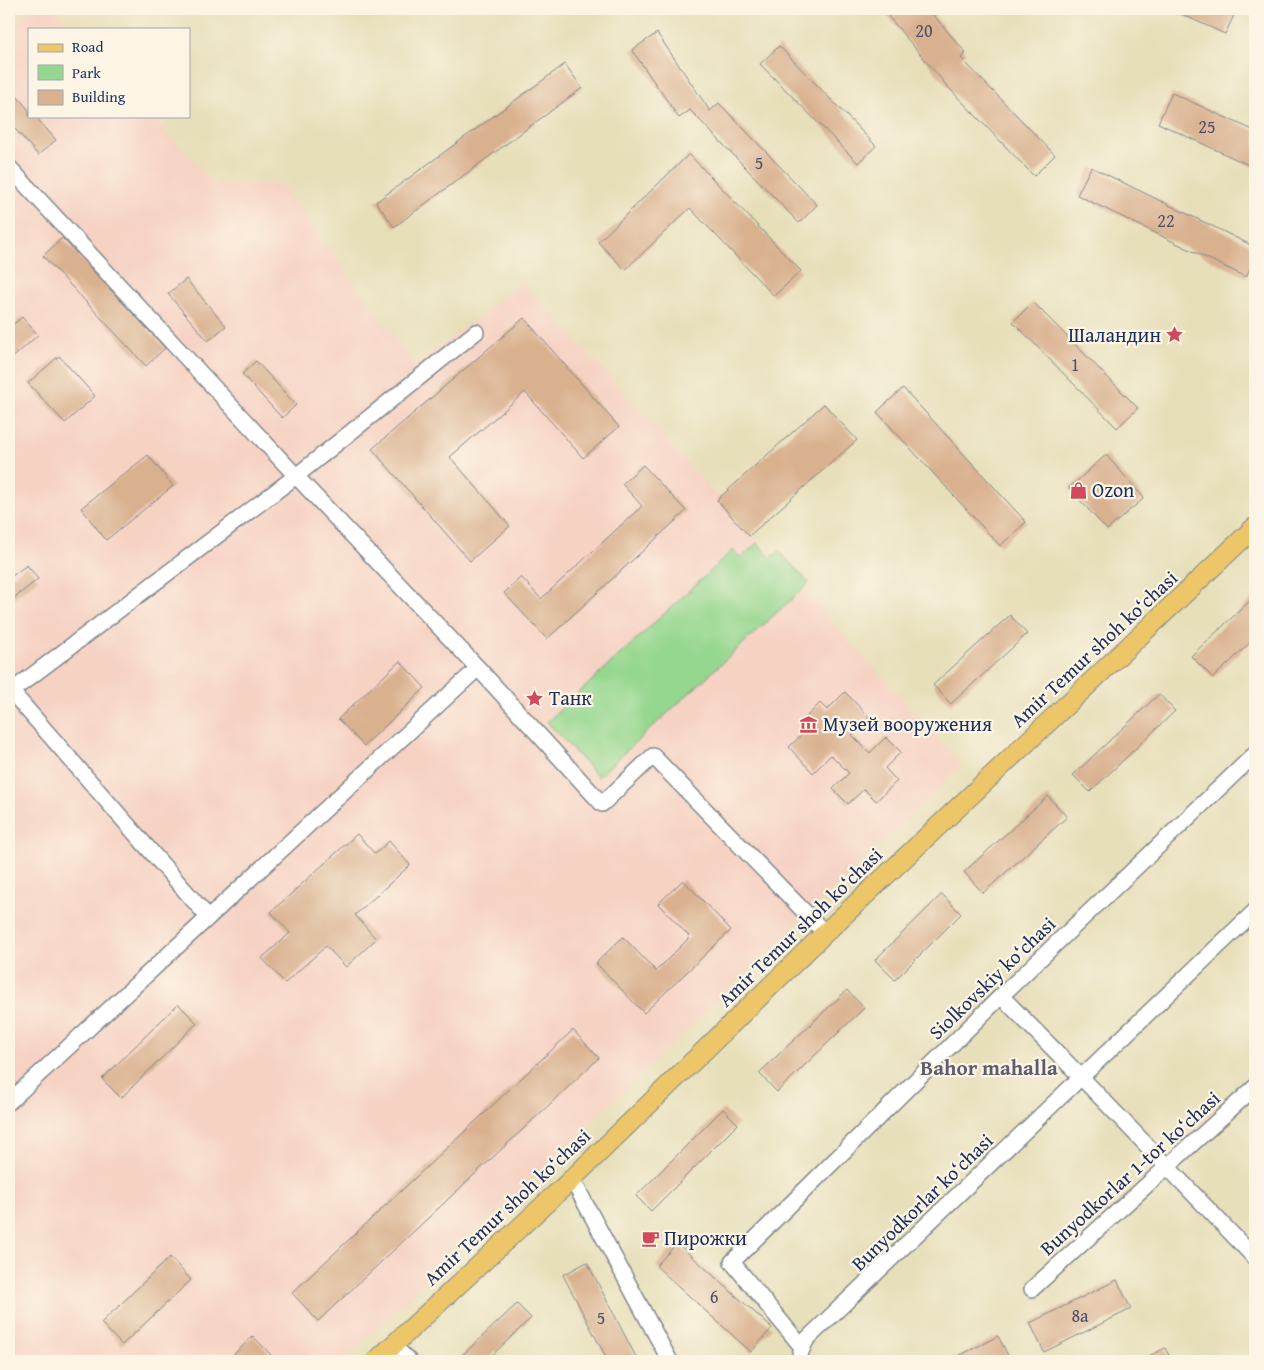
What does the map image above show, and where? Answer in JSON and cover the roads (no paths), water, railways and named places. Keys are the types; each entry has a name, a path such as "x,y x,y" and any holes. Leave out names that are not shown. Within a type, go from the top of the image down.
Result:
{"main road":[{"name":"Amir Temur shoh ko‘chasi","path":"376,1361 572,1178 825,933 1255,527"}],"street":[{"path":"9,167 296,476 478,668 602,804 653,756 825,933"},
{"path":"208,917 10,692 296,476 476,332"},
{"path":"9,1102 478,668"},
{"name":"Siolkovskiy ko‘chasi","path":"801,1354 732,1262 1001,996 1255,754"},
{"name":"Bunyodkorlar ko‘chasi","path":"801,1354 806,1340 1255,911"},
{"path":"1001,996 1255,1258"},
{"name":"Bunyodkorlar 1-tor ko‘chasi","path":"1032,1289 1255,1087"},
{"path":"572,1178 670,1361"},
{"path":"393,1345 409,1361"}],"place":[{"name":"Шаландин","path":"1175,335"},
{"name":"Ozon","path":"1078,490"},
{"name":"Танк","path":"535,698"},
{"name":"Музей вооружения","path":"809,724"},
{"name":"Пирожки","path":"650,1238"}],"district":[{"name":"Bahor mahalla","path":"989,1068"}]}
